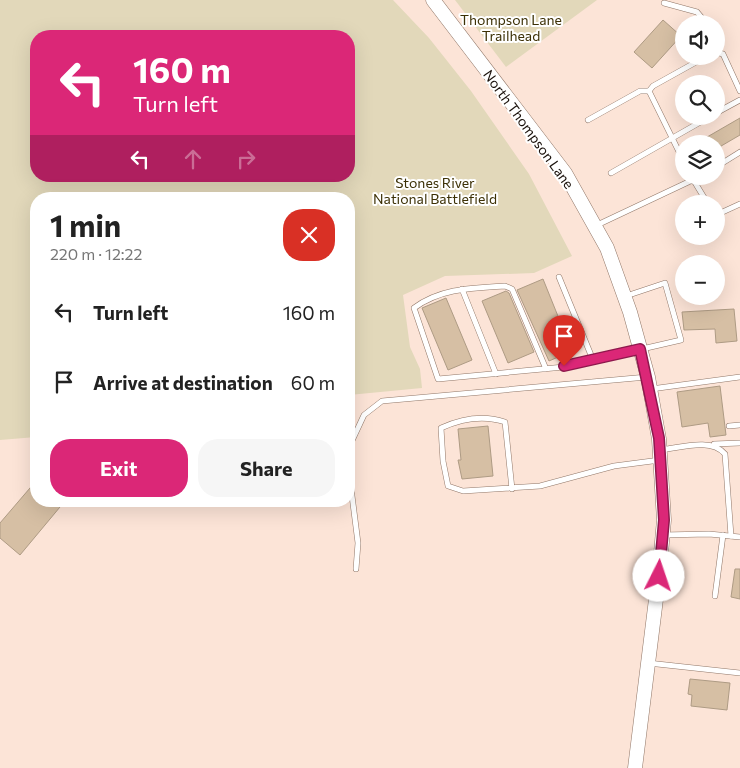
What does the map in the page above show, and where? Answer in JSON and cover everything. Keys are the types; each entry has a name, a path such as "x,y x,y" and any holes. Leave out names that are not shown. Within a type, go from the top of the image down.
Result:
{"main road":[{"name":"North Thompson Lane","path":"432,0 565,173 607,248 624,296 649,383 660,455 662,535 634,768"}],"lane":[{"path":"664,3 697,12 700,15"},
{"path":"725,64 740,91"},
{"path":"649,91 653,86 691,65"},
{"path":"588,120 640,91 649,91"},
{"path":"649,91 675,145"},
{"path":"725,108 740,100"},
{"path":"611,173 696,125"},
{"path":"725,161 740,152"},
{"path":"595,227 678,185"},
{"path":"725,212 740,204"},
{"path":"559,277 593,360"},
{"path":"546,369 512,290 505,286 448,291 424,300 414,308 438,379 546,369 681,340 665,283 624,296"},
{"path":"462,289 496,374"},
{"path":"355,435 364,416 382,401 740,377"},
{"path":"512,489 504,422 492,418 458,421 441,428 443,461 448,486 463,491 512,489 555,483 660,455 711,444 740,443"},
{"path":"729,426 740,425"},
{"path":"711,444 720,448 725,454 731,536"},
{"path":"354,507 358,542 356,569"},
{"path":"662,535 723,535 740,537"},
{"path":"715,596 723,535"},
{"path":"648,663 740,673"}],"green space":[{"name":"Stones River National Battlefield","path":"0,0 393,0 429,38 471,91 529,174 572,256 534,273 445,276 403,295 410,347 420,369 422,388 355,394 355,192 30,192 30,438 0,440"},
{"name":"Thompson Lane Trailhead","path":"455,0 597,0 506,67"}],"building":[{"path":"663,20 675,31 675,43 652,68 634,52"},
{"path":"740,118 740,135 725,144 725,135 711,135"},
{"path":"543,279 572,351 549,361 517,290"},
{"path":"506,291 509,293 534,352 508,363 482,301"},
{"path":"446,298 472,360 448,370 422,308"},
{"path":"734,309 737,341 716,343 715,329 684,330 682,312"},
{"path":"720,386 726,435 710,437 708,423 682,427 677,392"},
{"path":"488,426 493,476 462,479 458,460 461,460 458,429"},
{"path":"30,488 30,507 60,507 20,555 0,538 0,523"},
{"path":"735,569 740,569 740,599 731,597"},
{"path":"690,679 730,683 727,710 691,706 692,695 688,694"}],"route":[{"path":"564,366 640,349 648,377 659,438 664,520 659,576"}]}
